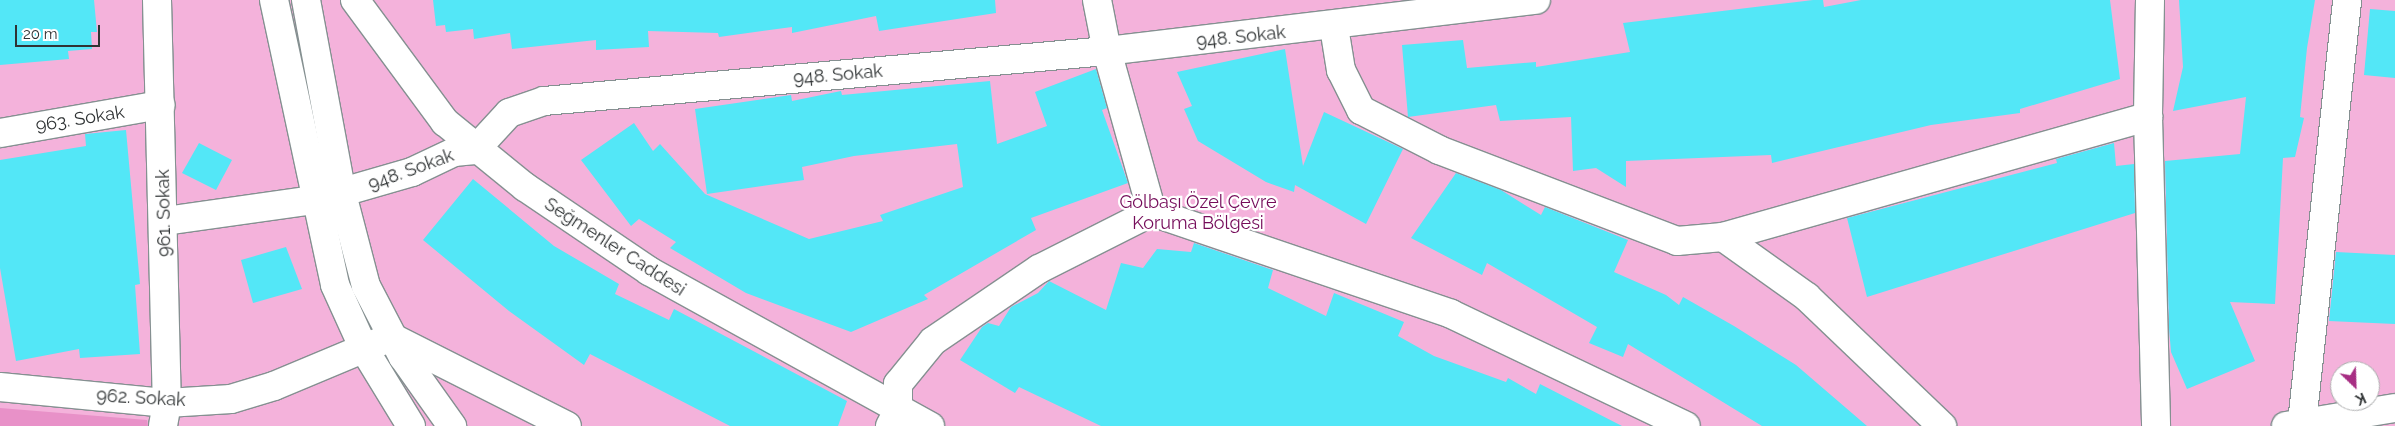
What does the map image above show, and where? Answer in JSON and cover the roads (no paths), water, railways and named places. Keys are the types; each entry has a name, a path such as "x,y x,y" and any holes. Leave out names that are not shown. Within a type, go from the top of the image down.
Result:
{"street":[{"name":"961. Sokak","path":"157,0 165,221 165,415"},
{"path":"274,0 315,200 336,285 364,349 411,426"},
{"path":"306,0 342,194 366,286 391,337 452,426"},
{"name":"Seğmenler Caddesi","path":"355,0 419,92 475,150 649,271 894,419 930,426"},
{"path":"1097,0 1107,51 1152,212"},
{"name":"948. Sokak","path":"165,221 315,200 342,194 412,172 454,152 475,150 509,113 544,101 1107,51 1334,27 1536,0"},
{"path":"2150,0 2148,117 2156,426"},
{"path":"2347,0 2294,425 2395,408"},
{"path":"1334,27 1341,70 1361,110 1438,150 1677,241 1723,238 2148,117"},
{"name":"963. Sokak","path":"0,133 161,105"},
{"path":"894,419 898,384 933,341 1040,269 1152,212 1451,314 1686,426"},
{"path":"1723,238 1807,297 1942,426"},
{"path":"391,337 567,426"},
{"name":"962. Sokak","path":"0,387 165,415 231,399 391,337"}],"park label":[{"name":"Gölbaşı Özel Çevre Koruma Bölgesi","path":"1198,213"}]}
